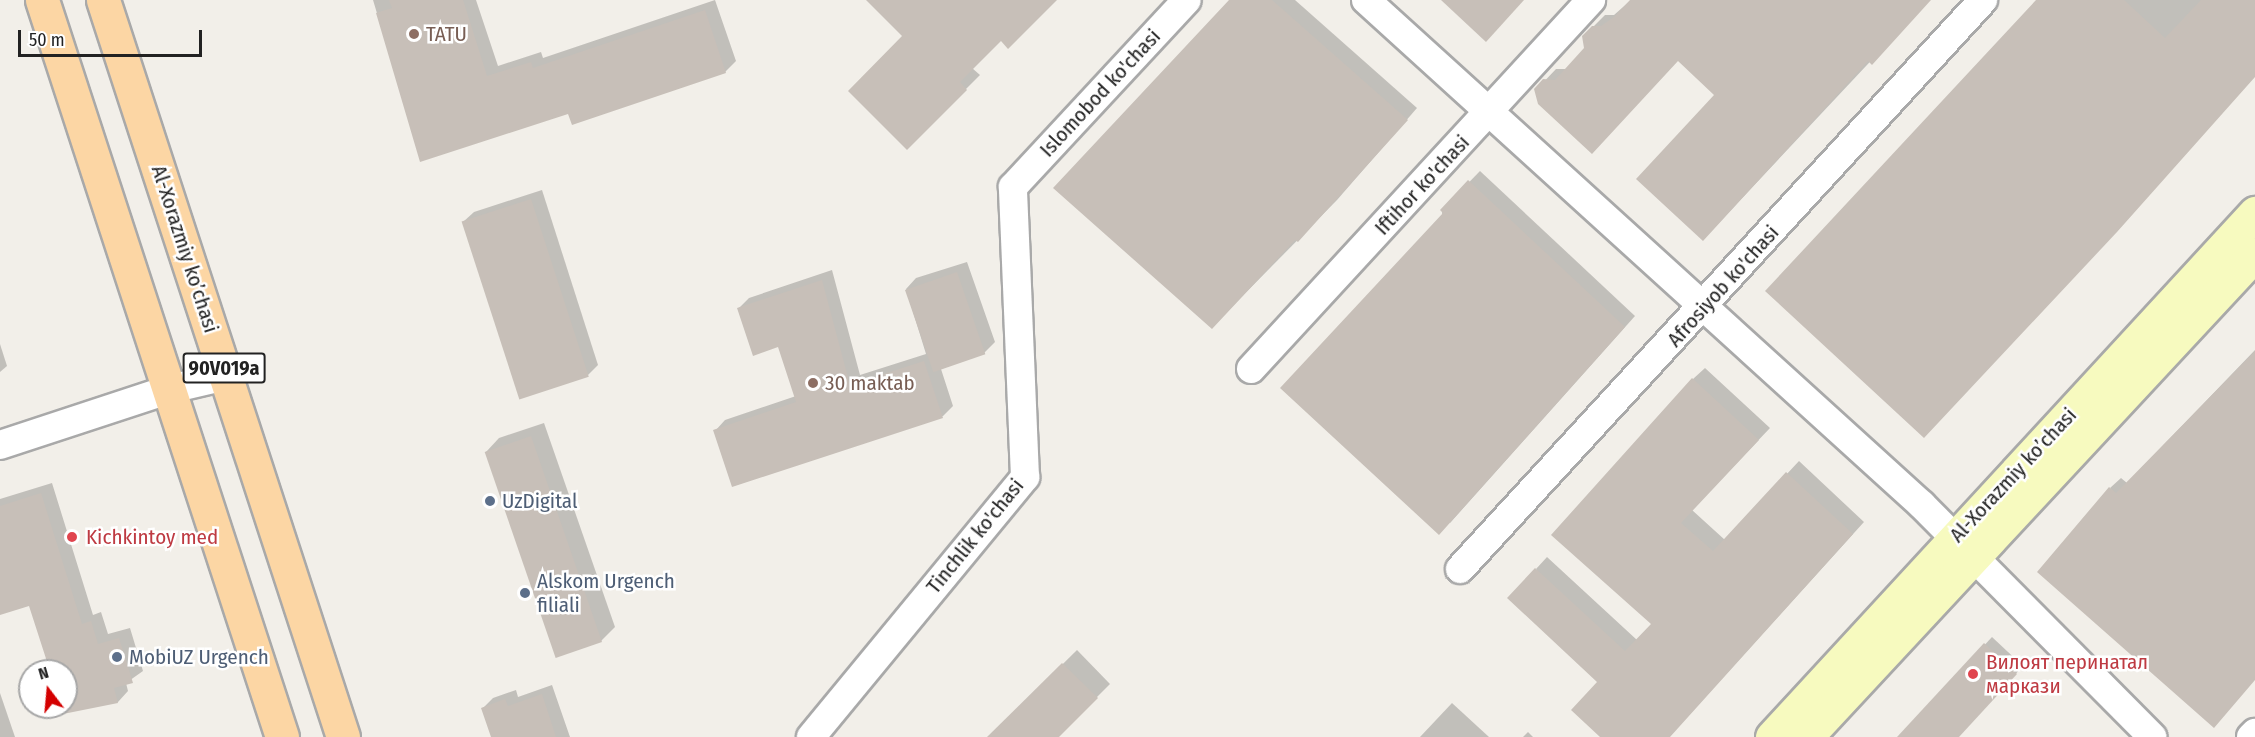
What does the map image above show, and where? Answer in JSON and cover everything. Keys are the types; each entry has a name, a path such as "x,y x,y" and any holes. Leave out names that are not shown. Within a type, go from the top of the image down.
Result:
{"main road":[{"name":"90V019a","path":"42,0 282,737"},
{"name":"Al-Xorazmiy ko’chasi","path":"103,0 344,737"},
{"name":"Al-Xorazmiy ko’chasi","path":"1806,737 1962,548 2255,213"},
{"name":"Al-Xorazmiy ko’chasi","path":"1772,737 2255,254"}],"street":[{"name":"Islomobod ko'chasi","path":"1014,187 1187,0"},
{"path":"1366,0 1922,505 1962,548 2152,737"},
{"name":"Iftihor ko'chasi","path":"1251,369 1591,0"},
{"name":"Afrosiyob ko'chasi","path":"1460,569 1703,308 1983,0"},
{"name":"Tinchlik ko'chasi","path":"811,737 1025,477 1014,187"},
{"path":"0,445 170,389 226,376"},
{"path":"2251,737 2255,733"}],"building":[{"path":"389,0 463,0 487,76 531,62 533,68 705,10 726,73 572,125 568,114 420,162 376,13 392,8"},
{"path":"866,0 1057,0 1008,49 1001,41 960,82 967,90 907,150 848,91 902,36"},
{"path":"1229,0 1272,0 1408,120 1298,242 1295,240 1212,329 1053,188"},
{"path":"1441,0 1524,0 1486,42"},
{"path":"1630,0 1931,0 1872,65 1868,61 1703,241 1636,179 1714,95 1678,61 1592,154 1538,104 1534,89 1543,79 1555,80 1584,48 1582,36 1592,26 1601,26 1614,17"},
{"path":"2036,0 2124,0 2165,38 2201,0 2255,0 2255,77 2117,232 1924,438 1765,291"},
{"path":"1468,180 1625,327 1439,535 1280,388 1443,213 1440,210"},
{"path":"531,199 589,377 519,399 462,222"},
{"path":"957,272 985,354 933,372 905,290"},
{"path":"822,280 850,385 924,361 943,418 732,487 713,430 796,402 778,347 753,356 737,308"},
{"path":"2255,351 2255,680 2214,728 2037,572 2109,487 2116,493"},
{"path":"1692,378 1759,440 1681,523 1713,551 1786,472 1853,534 1670,737 1600,737 1571,710 1597,682 1507,598 1535,568 1625,651 1651,624 1551,535"},
{"path":"531,436 602,642 556,658 485,452"},
{"path":"41,493 82,624 91,621 98,644 119,638 133,683 114,688 118,703 78,711 78,659 46,659 29,606 0,615 0,506"},
{"path":"1984,643 2017,674 1959,737 1897,737"},
{"path":"1062,663 1098,698 1059,737 987,737"},
{"path":"542,694 556,737 491,737 481,708 505,699 508,706"}],"place":[{"name":"TATU","path":"414,34"},
{"name":"30 maktab","path":"813,383"},
{"name":"UzDigital","path":"490,501"},
{"name":"Kichkintoy med","path":"72,537"},
{"name":"Alskom Urgench filiali","path":"525,593"},
{"name":"MobiUZ Urgench","path":"117,657"},
{"name":"Вилоят перинатал маркази","path":"1973,674"}]}
